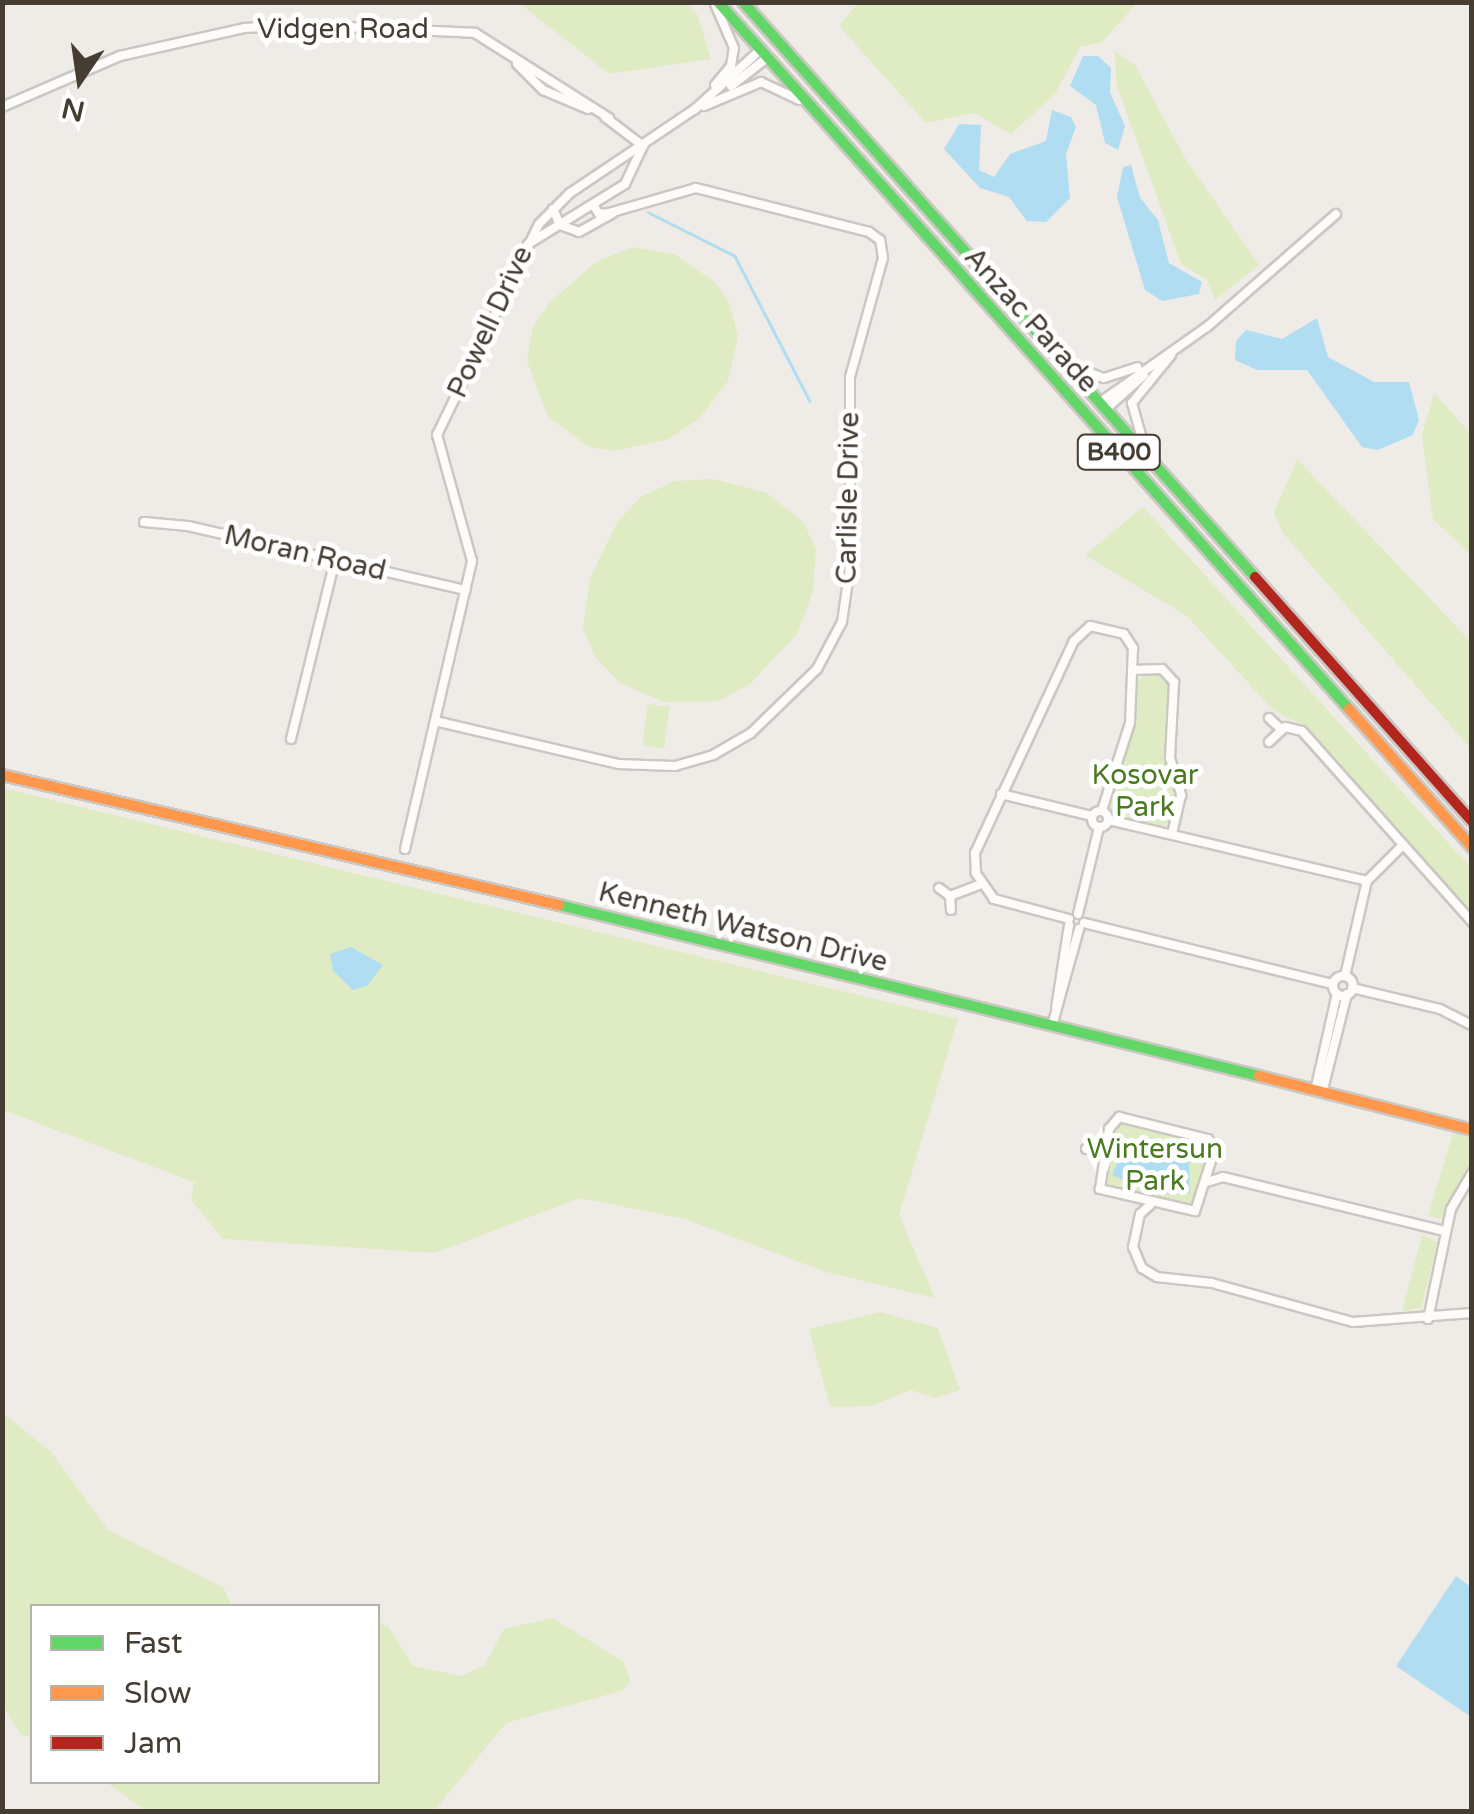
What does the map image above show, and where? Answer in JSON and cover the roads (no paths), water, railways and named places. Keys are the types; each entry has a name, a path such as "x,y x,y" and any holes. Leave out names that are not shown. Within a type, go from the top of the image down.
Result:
{"main road":[{"name":"Anzac Parade","path":"716,2 1472,847"},
{"name":"Anzac Parade","path":"743,2 1472,821"},
{"path":"764,54 777,40"},
{"path":"1089,418 1102,407"},
{"name":"Kenneth Watson Drive","path":"2,774 1472,1130"}],"street":[{"path":"684,117 732,62 732,36 716,2"},
{"name":"Vidgen Road","path":"2,106 104,60 262,26 458,30 479,34 609,118 643,146"},
{"name":"Powell Drive","path":"466,590 471,549 437,435 524,247 554,208 695,109 764,54"},
{"path":"684,117 761,82 782,88 822,120"},
{"path":"524,247 625,184 643,146"},
{"path":"612,164 625,184"},
{"name":"Carlisle Drive","path":"435,721 618,764 675,766 716,754 752,732 817,669 840,628 850,568 850,381 882,258 880,240 866,231 696,188 600,214 594,206"},
{"path":"554,208 560,224"},
{"name":"Carlisle Drive","path":"560,224 584,231 616,211"},
{"path":"1102,407 1336,214"},
{"path":"1053,352 1085,374 1109,378 1182,344"},
{"path":"1154,464 1136,430 1132,403 1141,384 1182,344"},
{"name":"Moran Road","path":"144,522 188,526 466,590"},
{"path":"292,740 334,560"},
{"path":"405,850 466,590"},
{"path":"1092,816 1102,810 1126,737 1132,670 1127,636 1093,626 1079,633 978,842 982,884 1001,903 1335,988 1440,1009 1472,1025"},
{"path":"1132,670 1162,669 1174,682 1170,758 1182,795 1172,834"},
{"path":"1269,718 1281,729 1302,731 1472,922"},
{"path":"1269,742 1281,729"},
{"path":"1001,794 1092,816 1099,827"},
{"path":"1102,810 1108,820 1367,880"},
{"path":"1052,1026 1072,919 1099,827 1108,820"},
{"path":"1318,1092 1335,988 1345,976 1367,880 1403,845"},
{"path":"950,896 982,884"},
{"path":"939,888 950,896 952,910"},
{"path":"1072,919 1082,926"},
{"path":"1056,1008 1082,926"},
{"path":"1318,1092 1350,991 1345,976"},
{"path":"1128,1117 1203,1136 1213,1147 1206,1185 1194,1213 1102,1191 1100,1165 1107,1139 1113,1122 1128,1117"},
{"path":"1100,1165 1086,1148 1107,1139"},
{"path":"1211,1162 1223,1177 1445,1231"},
{"path":"1428,1320 1445,1231 1472,1173"},
{"path":"1206,1185 1223,1177"},
{"path":"1131,1200 1139,1217 1134,1254 1157,1278 1230,1287 1330,1318 1428,1320 1472,1312"},
{"path":"1139,1217 1150,1205"}],"water":[{"path":"1083,56 1098,56 1111,68 1110,92 1125,126 1118,150 1105,143 1096,105 1070,86"},
{"path":"1052,110 1071,117 1076,127 1066,154 1070,198 1046,222 1027,221 1009,197 980,188 944,149 959,124 981,125 979,170 994,177 1010,154 1046,141"},
{"path":"1131,165 1140,198 1158,220 1169,263 1202,282 1199,294 1162,301 1145,290 1117,197 1123,167"},
{"path":"1317,318 1328,357 1374,382 1409,382 1419,420 1413,435 1378,450 1362,447 1307,370 1257,370 1235,360 1236,341 1246,330 1282,339"},
{"path":"351,947 383,965 367,986 353,990 333,971 330,954"},
{"path":"1143,1146 1189,1162 1190,1193 1156,1195 1112,1175 1123,1147"},
{"path":"1456,1576 1471,1587 1471,1717 1396,1666"}],"waterway":[{"path":"648,212 735,256 810,401"}],"park label":[{"name":"Kosovar Park","path":"1145,791"},
{"name":"Wintersun Park","path":"1155,1165"}]}
